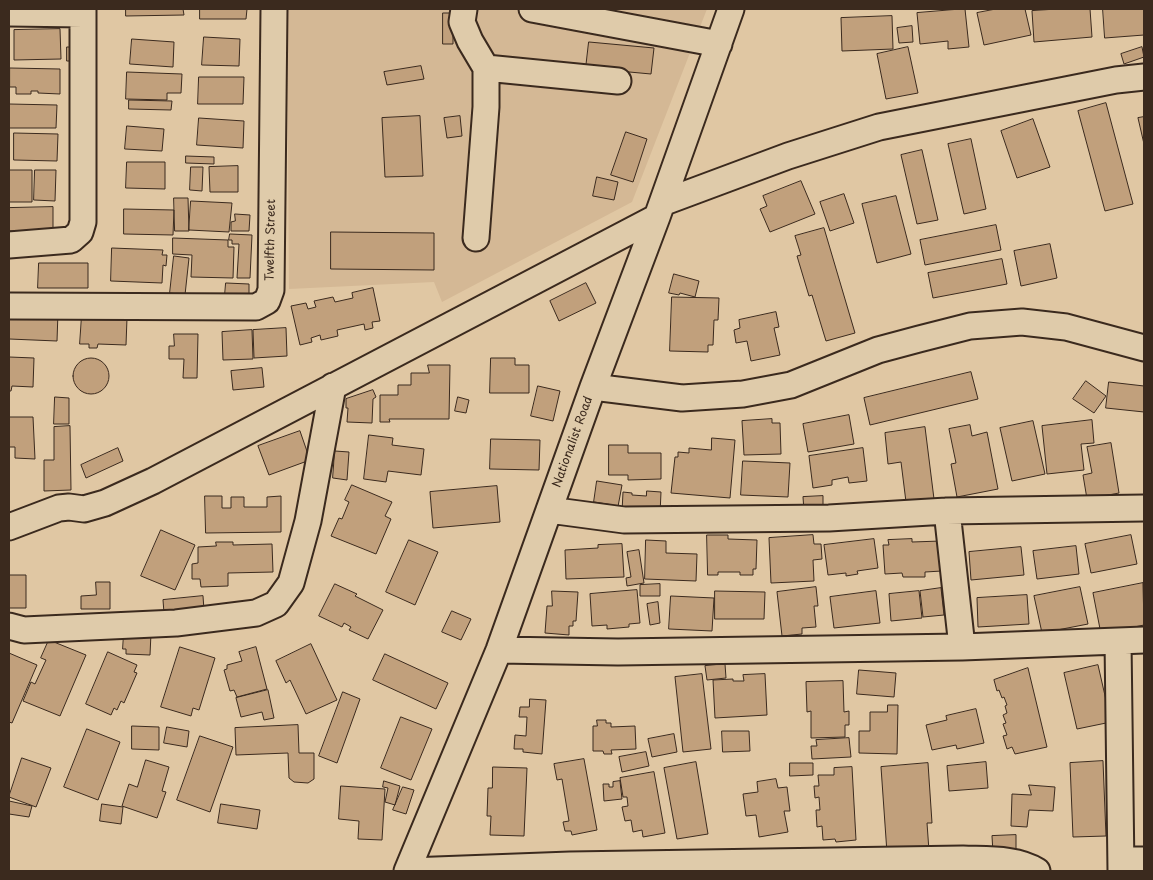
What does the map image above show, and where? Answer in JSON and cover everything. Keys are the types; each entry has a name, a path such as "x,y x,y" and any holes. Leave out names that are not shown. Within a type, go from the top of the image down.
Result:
{"street":[{"name":"Twelfth Street","path":"9,306 256,306 267,301 271,290 274,9"},
{"path":"464,9 462,22 470,41 486,68 486,107 476,238"},
{"name":"Nationalist Road","path":"408,871 498,650 593,387 660,210 731,9"},
{"path":"541,10 719,44"},
{"path":"9,13 83,11 83,222 80,232 71,240 9,245"},
{"path":"486,68 618,81"},
{"path":"9,527 59,508 69,506 84,509 105,503 153,481 660,210 788,156 879,128 1116,80 1144,77"},
{"path":"593,387 682,398 743,394 791,385 878,350 927,336 970,326 1022,322 1066,327 1144,348"},
{"path":"9,626 24,630 176,623 256,613 276,604 291,583 308,521 333,386"},
{"path":"549,510 624,520 829,518 947,511 1144,508"},
{"path":"947,511 962,647"},
{"path":"498,650 618,652 962,647 1144,640"},
{"path":"1118,641 1129,864"},
{"path":"408,871 570,865 729,867 964,859 998,861 1028,866 1037,871"}],"shaded area":[{"path":"287,9 707,9 632,202 442,302 434,282 289,289"}],"building":[{"path":"126,9 183,9 184,15 126,16"},
{"path":"200,9 247,9 246,19 200,19"},
{"path":"965,9 969,47 948,49 948,41 920,44 917,13"},
{"path":"996,9 1025,9 1031,35 984,45 977,13"},
{"path":"1090,9 1092,37 1034,42 1032,11"},
{"path":"1103,9 1144,9 1144,35 1105,38"},
{"path":"443,13 453,13 453,44 443,44"},
{"path":"892,16 893,49 842,51 841,18"},
{"path":"912,26 913,42 899,43 897,28"},
{"path":"60,29 61,59 14,60 14,30"},
{"path":"204,37 240,39 239,66 202,65"},
{"path":"132,39 174,42 173,67 130,64"},
{"path":"589,42 654,48 651,74 586,68"},
{"path":"67,47 76,47 76,61 67,61"},
{"path":"908,47 918,93 886,99 877,54"},
{"path":"1142,47 1144,57 1124,64 1121,54"},
{"path":"421,66 424,79 387,85 384,72"},
{"path":"10,68 60,69 60,94 31,91 31,94 16,94 16,87 10,87"},
{"path":"127,72 182,74 181,93 167,93 167,100 126,99"},
{"path":"199,77 244,77 243,104 198,104"},
{"path":"129,100 172,101 171,110 129,109"},
{"path":"1106,103 1133,204 1105,211 1078,111"},
{"path":"9,104 57,105 56,128 9,128"},
{"path":"420,116 423,176 385,177 382,118"},
{"path":"460,116 462,136 447,138 444,118"},
{"path":"1144,117 1144,144 1138,118"},
{"path":"199,118 244,121 243,148 197,145"},
{"path":"1033,119 1050,167 1017,178 1001,131"},
{"path":"127,126 164,129 162,151 125,149"},
{"path":"626,132 647,139 633,182 611,175"},
{"path":"14,133 58,134 57,161 14,160"},
{"path":"971,139 986,209 964,214 948,144"},
{"path":"922,150 938,220 917,224 901,155"},
{"path":"186,156 214,157 214,164 186,163"},
{"path":"127,162 165,162 165,189 126,188"},
{"path":"238,166 238,192 210,192 209,167"},
{"path":"191,167 203,167 202,191 190,190"},
{"path":"9,170 32,170 32,202 9,202"},
{"path":"35,170 56,170 55,201 34,200"},
{"path":"597,177 618,182 614,200 593,196"},
{"path":"801,181 815,214 770,232 760,209 767,206 763,196"},
{"path":"844,194 854,223 830,231 820,202"},
{"path":"896,196 911,254 877,263 862,204"},
{"path":"174,198 188,198 189,231 175,231"},
{"path":"191,201 232,203 229,232 189,230"},
{"path":"53,207 53,231 9,231 9,208"},
{"path":"124,209 174,210 173,235 124,234"},
{"path":"235,214 250,215 249,231 231,231 231,222 235,221"},
{"path":"996,225 1001,250 925,265 920,240"},
{"path":"824,228 855,333 826,341 812,295 809,296 797,256 801,255 795,236"},
{"path":"331,232 434,233 434,270 331,269"},
{"path":"230,234 252,235 250,278 237,278 239,244 232,244 232,240 229,240"},
{"path":"173,238 228,240 228,247 234,247 233,278 191,277 192,255 173,254"},
{"path":"1050,244 1057,278 1021,286 1014,251"},
{"path":"112,248 163,250 162,255 167,255 166,266 163,265 162,283 111,281"},
{"path":"174,256 189,258 185,295 170,293"},
{"path":"1002,259 1007,284 933,298 928,273"},
{"path":"39,263 88,263 88,288 38,288"},
{"path":"674,274 699,281 695,297 680,293 679,295 669,293"},
{"path":"226,283 249,284 249,296 225,295"},
{"path":"586,283 596,303 559,321 550,301"},
{"path":"373,288 380,321 372,322 373,328 365,330 364,324 337,330 338,336 321,340 320,335 311,338 312,342 300,345 291,306 306,303 308,309 316,307 314,301 333,297 335,302 353,298 352,293"},
{"path":"672,297 719,298 718,320 714,320 713,345 708,345 708,352 670,351"},
{"path":"9,311 58,312 57,341 9,339"},
{"path":"776,312 779,327 774,328 780,355 751,361 747,341 736,343 734,330 740,328 739,320"},
{"path":"82,315 127,318 126,345 98,344 97,348 89,348 89,344 80,344"},
{"path":"286,328 287,356 254,358 253,330"},
{"path":"252,330 253,359 223,360 222,332"},
{"path":"174,334 198,334 197,378 183,378 184,359 169,359 169,346 174,346"},
{"path":"9,357 34,358 33,387 12,386 11,391 9,391"},
{"path":"91,358 98,359 104,363 108,369 108,383 104,389 98,393 91,394 84,393 78,389 74,383 73,376 74,369 78,363 84,359"},
{"path":"491,358 515,358 515,365 529,365 529,393 490,393"},
{"path":"428,365 450,365 449,419 389,419 390,422 380,422 380,395 398,395 398,385 411,385 411,373 429,373"},
{"path":"262,368 264,387 233,390 231,371"},
{"path":"971,372 978,399 870,425 864,398"},
{"path":"1086,381 1106,396 1094,413 1073,399"},
{"path":"1109,382 1144,386 1144,412 1106,408"},
{"path":"538,386 560,391 553,421 531,416"},
{"path":"373,390 376,397 373,399 372,423 347,422 348,408 346,408 346,399"},
{"path":"55,397 69,398 69,424 54,424"},
{"path":"458,397 469,400 466,413 455,411"},
{"path":"849,415 854,444 808,452 803,424"},
{"path":"9,417 33,417 35,459 15,458 15,447 9,447"},
{"path":"772,419 772,423 780,423 781,454 744,455 742,421"},
{"path":"1092,420 1094,443 1081,444 1084,470 1047,474 1042,426"},
{"path":"1033,421 1045,474 1012,481 1000,428"},
{"path":"970,425 972,436 987,432 998,489 957,497 951,464 956,463 949,429"},
{"path":"70,426 71,490 44,491 44,460 54,460 54,427"},
{"path":"925,427 934,499 906,502 901,462 888,464 885,433"},
{"path":"300,431 310,460 269,475 258,446"},
{"path":"369,435 393,438 392,445 424,449 421,475 388,471 386,482 364,479"},
{"path":"712,438 735,440 730,498 671,493 675,457 678,457 678,452 689,453 689,448 711,450"},
{"path":"491,439 540,440 539,470 490,469"},
{"path":"1111,443 1119,493 1087,499 1083,475 1092,473 1087,447"},
{"path":"609,445 628,445 628,453 661,453 661,479 628,480 628,475 609,475"},
{"path":"118,448 123,461 86,478 81,465"},
{"path":"863,448 867,481 849,483 848,477 832,480 832,485 813,488 809,456"},
{"path":"335,451 349,452 347,480 333,478"},
{"path":"743,461 790,463 788,497 741,495"},
{"path":"597,481 622,485 617,512 612,511 613,505 594,502"},
{"path":"352,485 392,502 385,516 391,519 376,554 331,536 339,518 342,519 349,502 345,500"},
{"path":"497,486 500,522 433,528 430,492"},
{"path":"647,491 661,492 660,514 622,512 623,492 646,496"},
{"path":"205,496 222,496 222,508 231,508 231,497 244,497 244,507 267,507 267,497 281,496 281,532 206,533"},
{"path":"823,496 823,510 804,511 803,497"},
{"path":"161,530 195,545 175,590 141,576"},
{"path":"707,535 728,535 728,539 757,540 756,569 753,569 753,575 740,575 740,572 718,572 718,575 708,575"},
{"path":"813,535 814,544 821,544 822,559 813,560 814,581 771,583 769,538"},
{"path":"1131,535 1137,564 1091,573 1085,544"},
{"path":"874,539 878,568 857,571 858,574 846,576 846,573 828,575 824,545"},
{"path":"912,539 912,542 941,541 942,571 925,572 925,577 903,577 902,573 885,574 883,545 889,545 888,540"},
{"path":"409,540 438,552 415,605 386,592"},
{"path":"646,540 666,541 666,553 697,554 696,581 645,579"},
{"path":"216,542 233,542 233,545 272,544 273,572 228,573 228,586 201,587 200,579 192,579 192,564 198,563 198,547 216,546"},
{"path":"622,544 624,577 566,579 565,550 598,548 598,545"},
{"path":"1076,546 1079,574 1037,579 1033,551"},
{"path":"1021,547 1024,575 971,580 969,552"},
{"path":"639,550 644,583 627,586 626,578 631,577 627,552"},
{"path":"9,575 26,575 26,608 9,608"},
{"path":"96,582 110,582 110,609 81,609 81,596 96,595"},
{"path":"1143,583 1144,625 1101,634 1093,593"},
{"path":"335,584 357,594 355,596 383,610 368,639 349,630 351,627 344,623 342,627 319,616"},
{"path":"660,584 660,596 640,596 640,585"},
{"path":"816,587 818,606 814,606 816,627 802,628 802,634 782,636 777,592"},
{"path":"1080,587 1088,624 1042,633 1034,596"},
{"path":"941,588 944,615 923,617 920,591"},
{"path":"637,590 640,623 629,624 629,627 607,629 607,625 592,626 590,594"},
{"path":"552,591 578,592 576,621 573,621 573,626 569,626 569,635 545,633 547,606 552,606"},
{"path":"715,591 765,592 764,619 715,619"},
{"path":"876,591 880,623 834,628 830,597"},
{"path":"919,591 922,618 891,621 889,594"},
{"path":"1027,595 1029,624 978,627 977,598"},
{"path":"203,596 204,610 164,613 163,600"},
{"path":"671,596 714,598 712,631 669,629"},
{"path":"658,602 660,623 650,625 647,604"},
{"path":"452,611 471,619 461,640 442,632"},
{"path":"124,633 151,633 150,655 126,654 126,649 123,649"},
{"path":"49,640 86,655 60,716 23,701 31,682 35,684 46,660 41,658"},
{"path":"311,644 337,700 306,714 290,680 286,683 276,661"},
{"path":"180,647 215,658 199,710 193,708 191,716 161,707"},
{"path":"256,647 267,689 237,697 234,690 230,691 224,670 227,669 227,665 242,661 239,652"},
{"path":"108,652 137,665 134,672 137,673 124,703 121,701 117,710 114,708 111,715 86,704"},
{"path":"9,653 37,665 12,723 9,722"},
{"path":"385,654 448,683 436,709 373,680"},
{"path":"725,664 726,678 707,680 705,666"},
{"path":"1098,665 1111,722 1077,729 1064,673"},
{"path":"1028,668 1047,747 1015,754 1012,747 1007,749 1003,736 1007,735 1003,724 1006,723 1003,715 1007,713 1005,706 1007,705 999,690 997,691 994,680"},
{"path":"859,670 896,673 894,697 857,694"},
{"path":"702,674 711,749 683,752 675,677"},
{"path":"765,674 767,715 715,718 713,680 733,679 733,681 744,681 743,675"},
{"path":"843,681 844,712 849,711 849,725 845,725 845,737 811,738 811,711 807,712 806,682"},
{"path":"268,690 274,718 264,720 262,712 241,717 236,698"},
{"path":"343,692 360,699 337,763 319,756"},
{"path":"530,699 546,700 542,754 523,752 523,749 514,749 515,735 526,736 527,717 519,717 520,707 529,707"},
{"path":"888,705 898,705 897,754 859,753 859,731 870,731 870,712 887,712"},
{"path":"976,709 984,743 957,749 956,745 932,750 926,725 947,720 946,716"},
{"path":"401,717 432,729 411,780 381,768"},
{"path":"597,720 606,720 606,723 611,723 611,727 635,726 636,749 611,750 612,754 604,754 603,751 593,751 593,726 597,726"},
{"path":"298,725 299,753 314,753 314,779 308,783 294,782 289,778 288,753 236,755 235,728"},
{"path":"132,726 159,727 159,750 132,749"},
{"path":"167,727 189,731 187,747 164,743"},
{"path":"87,729 120,742 98,800 64,787"},
{"path":"722,731 749,731 750,751 723,752"},
{"path":"674,734 677,752 652,757 648,739"},
{"path":"200,736 233,747 210,812 177,800"},
{"path":"849,738 851,757 812,759 811,746 817,746 816,740"},
{"path":"646,752 649,766 622,772 619,757"},
{"path":"22,758 51,768 36,807 9,797"},
{"path":"584,759 597,830 572,835 571,831 565,831 563,822 569,821 562,779 557,780 554,764"},
{"path":"146,760 169,767 162,791 166,792 157,818 122,806 129,784 137,787"},
{"path":"1103,761 1106,836 1073,837 1070,763"},
{"path":"696,762 708,834 677,839 664,768"},
{"path":"986,762 988,788 949,791 947,766"},
{"path":"790,763 813,763 813,775 790,776"},
{"path":"928,763 932,823 927,823 929,851 887,853 881,767"},
{"path":"493,767 527,768 524,836 490,835 491,816 487,816 488,788 492,788"},
{"path":"852,767 856,840 836,842 835,839 823,840 822,826 817,827 816,810 820,810 819,797 815,798 814,786 819,786 818,775 834,775 834,768"},
{"path":"654,772 665,833 643,837 642,830 633,832 631,820 625,821 622,807 628,806 627,797 623,797 620,778"},
{"path":"776,779 778,788 787,787 790,811 784,811 788,832 759,837 756,815 746,816 743,794 758,792 757,782"},
{"path":"384,781 400,786 395,805 385,802 388,788 383,787"},
{"path":"620,781 622,799 604,801 603,784 609,784 609,787 613,787 613,782"},
{"path":"1029,785 1055,787 1053,811 1029,810 1027,827 1011,826 1012,794 1031,795"},
{"path":"341,786 385,789 382,840 358,839 359,821 339,819"},
{"path":"403,787 414,790 406,814 393,810"},
{"path":"9,801 32,806 29,817 9,814"},
{"path":"102,804 123,807 121,824 100,821"},
{"path":"221,804 260,810 257,829 218,823"},
{"path":"1016,835 1016,852 993,853 992,836"}]}
